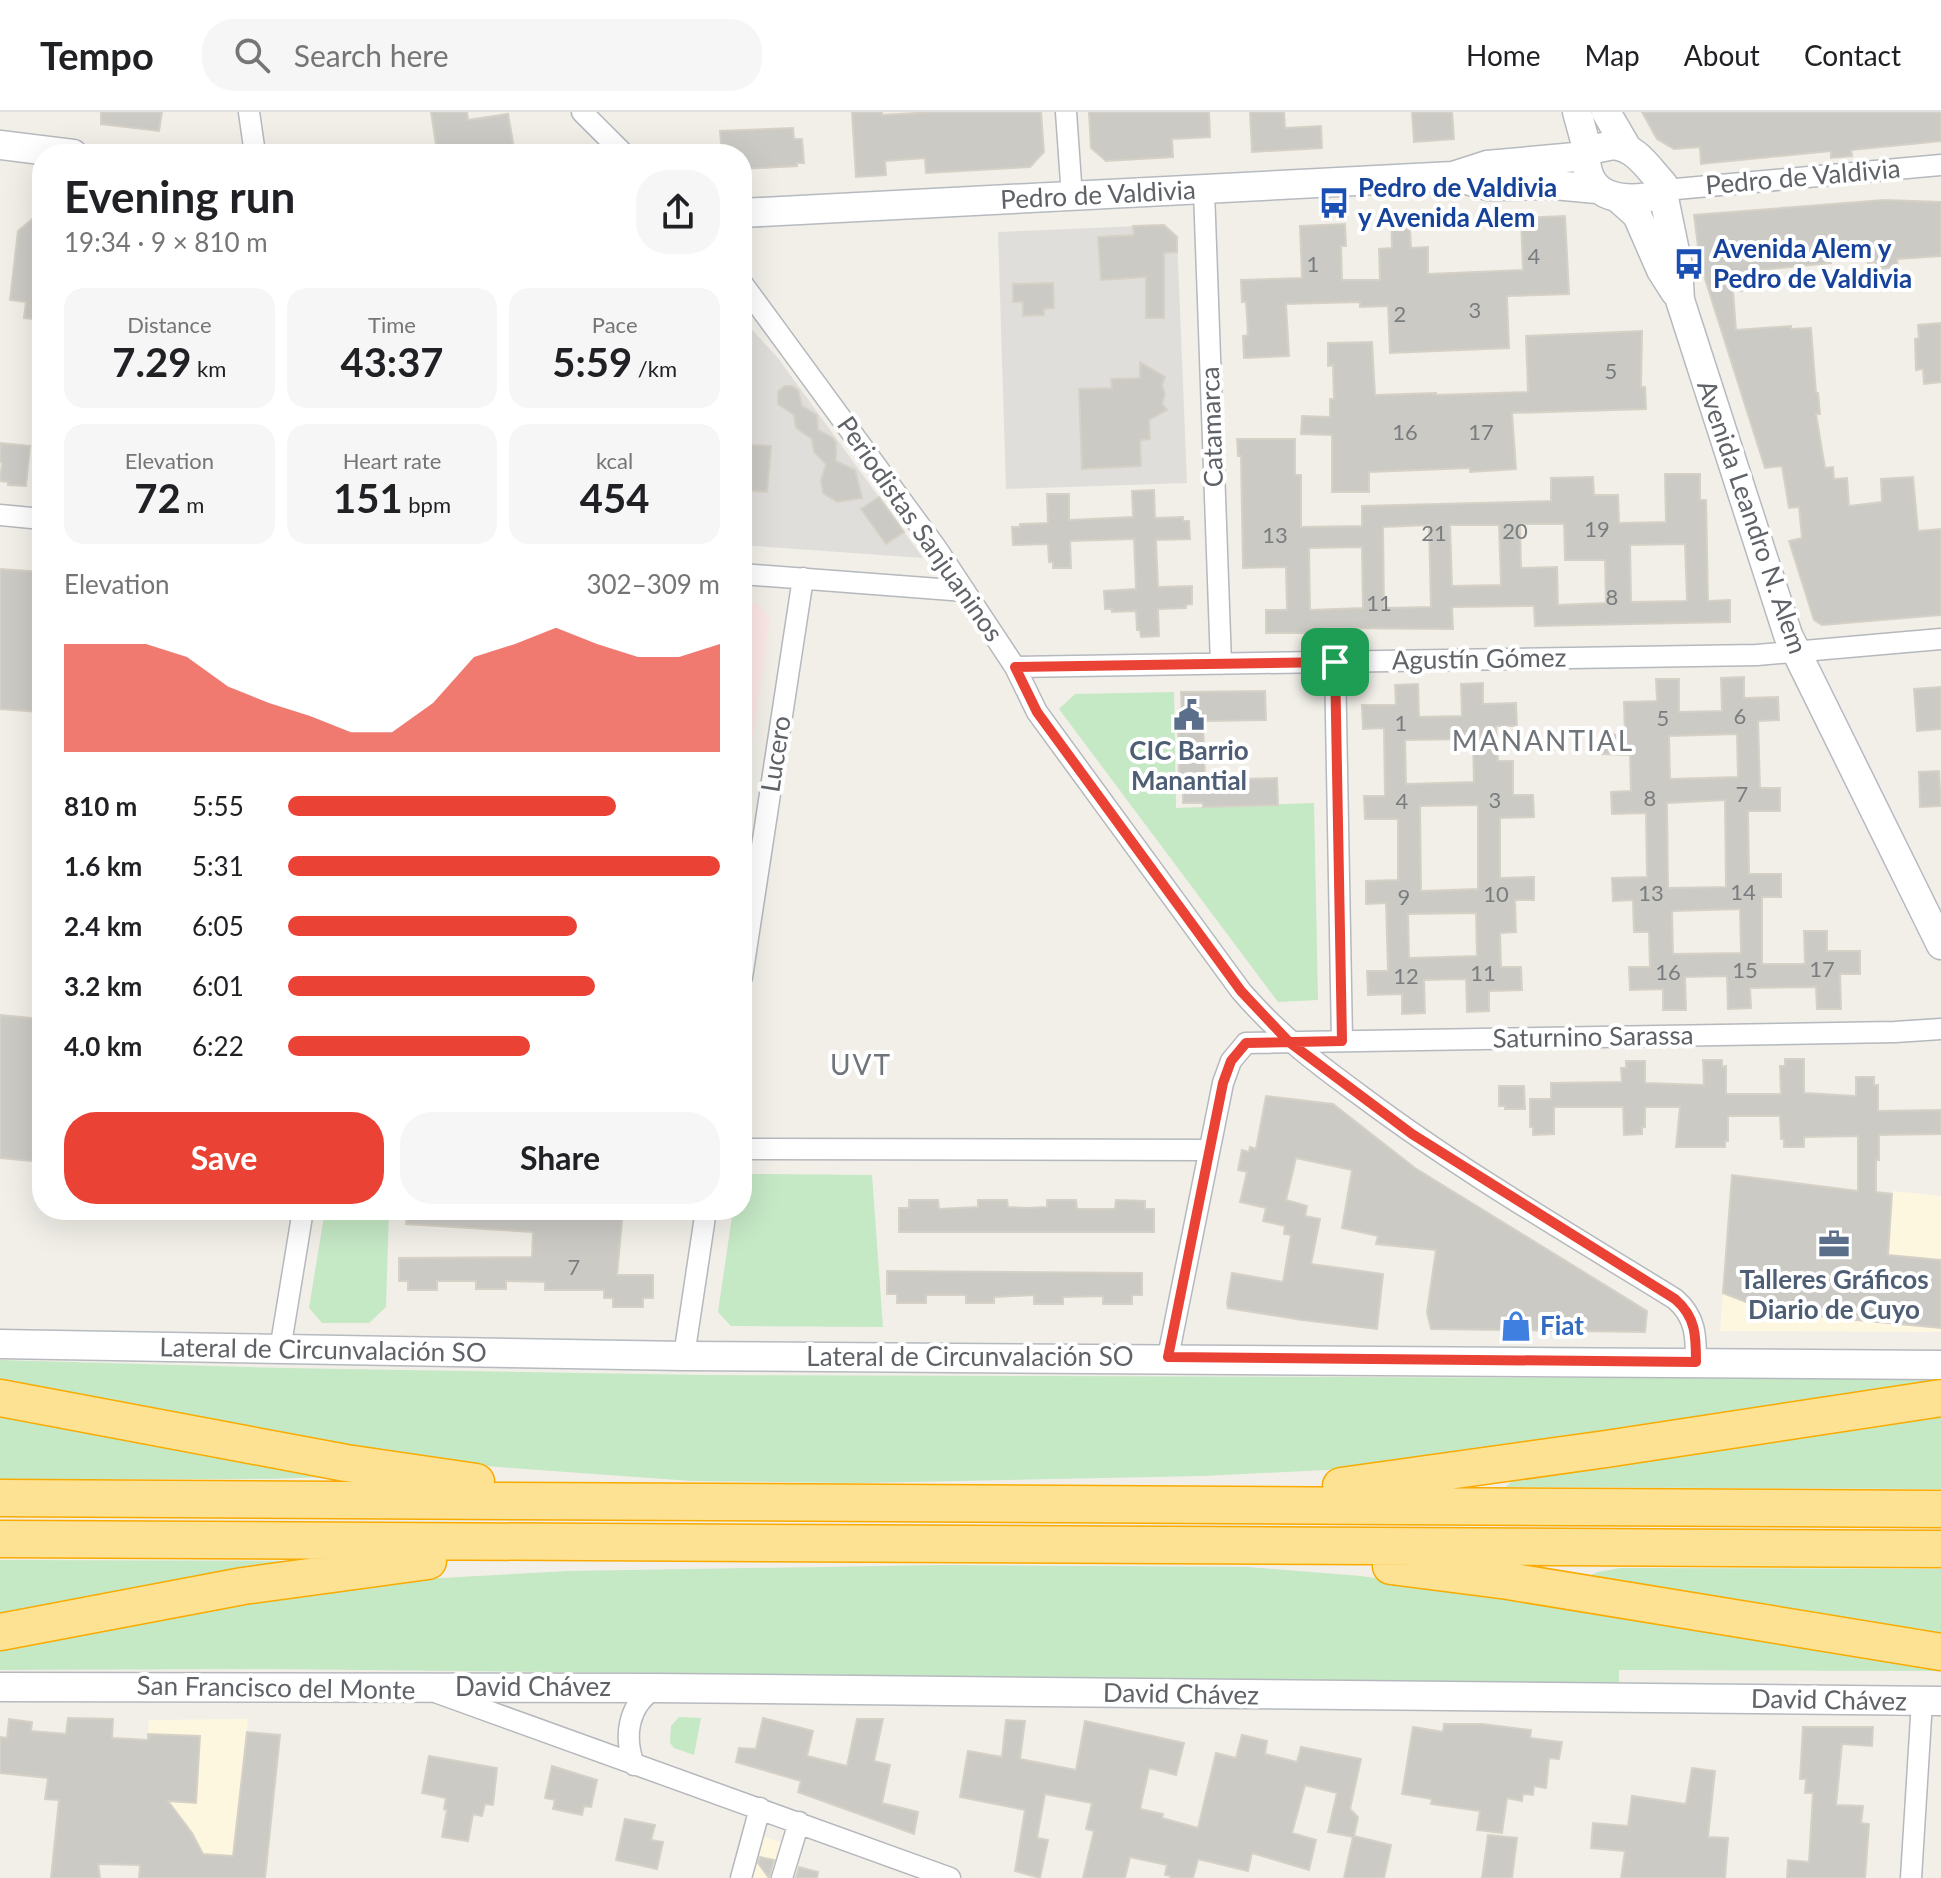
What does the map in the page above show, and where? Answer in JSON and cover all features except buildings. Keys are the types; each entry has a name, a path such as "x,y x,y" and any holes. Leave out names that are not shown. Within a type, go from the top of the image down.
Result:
{"highway":[{"path":"0,1398 346,1463 475,1482 677,1502"},
{"path":"1167,1504 1380,1482 1941,1398"},
{"path":"0,1498 1941,1509"},
{"path":"0,1539 1941,1549"},
{"path":"0,1632 333,1572 598,1542"},
{"path":"1199,1545 1453,1573 1941,1652"}],"street":[{"path":"249,112 254,144"},
{"path":"582,112 614,144"},
{"path":"1066,112 1072,197"},
{"path":"1577,112 1587,166 1608,193"},
{"path":"1606,112 1627,148 1646,165 1664,191"},
{"path":"0,145 32,149"},
{"name":"Pedro de Valdivia","path":"752,213 1453,176 1487,165 1587,154 1613,145 1627,148"},
{"name":"Pedro de Valdivia","path":"1453,176 1488,186 1554,185 1657,196 1664,191 1941,165"},
{"name":"Catamarca","path":"1204,190 1221,664"},
{"name":"Avenida Leandro N. Alem","path":"1664,191 1678,266 1680,300"},
{"name":"Avenida Leandro N. Alem","path":"1608,193 1637,215 1661,270 1680,300 1788,635 1941,945"},
{"name":"Periodistas Sanjuaninos","path":"752,296 965,591 1015,667 1037,712 1241,991 1289,1042 1412,1134 1675,1299 1685,1308 1696,1330 1696,1362"},
{"path":"0,515 32,518"},
{"path":"752,575 965,591"},
{"name":"Lucero","path":"752,899 803,578"},
{"name":"Agustín Gómez","path":"1015,667 1757,655 1941,639"},
{"path":"1335,662 1342,1041"},
{"name":"Saturnino Sarassa","path":"1209,1150 1226,1072 1246,1043 1879,1033 1941,1029"},
{"path":"752,1149 1209,1150 1168,1357"},
{"path":"280,1350 301,1220"},
{"path":"684,1356 704,1220"},
{"name":"Lateral de Circunvalación SO","path":"0,1344 684,1356 1168,1357 1941,1365"},
{"name":"San Francisco del Monte","path":"0,1687 421,1687 950,1878"},
{"name":"David Chávez","path":"421,1687 1931,1701"},
{"path":"634,1765 627,1741 630,1718 640,1701 655,1688"},
{"path":"1911,1878 1931,1701"},
{"path":"741,1878 760,1808"},
{"path":"782,1878 799,1822"}],"shaded area":[{"path":"1164,225 1177,237 1187,483 1006,489 998,232"},
{"path":"752,330 778,358 923,558 752,546"},
{"path":"752,603 757,603 770,618 752,742"},
{"name":"Talleres Gráficos Diario de Cuyo","path":"1732,1175 1892,1194 1893,1191 1941,1196 1941,1332 1720,1331"},
{"path":"248,1719 242,1778 275,1782 265,1878 139,1878 149,1720"},
{"path":"746,1830 796,1848 787,1878 733,1878"}],"green space":[{"path":"1174,692 1176,808 1314,803 1318,1000 1278,1002 1059,709 1075,694"},
{"path":"752,1174 872,1175 883,1327 731,1326 718,1312 732,1220 752,1220"},
{"path":"323,1220 389,1220 386,1307 369,1323 322,1323 309,1308"},
{"path":"0,1360 702,1375 1940,1379 1932,1385 1387,1467 1202,1476 859,1483 692,1481 427,1460 0,1383"},
{"path":"1941,1408 1941,1489 1506,1487 1517,1475"},
{"path":"0,1411 330,1477 0,1479"},
{"path":"0,1560 300,1561 0,1619"},
{"path":"942,1565 1248,1567 1361,1576 1933,1665 1939,1671 1619,1670 1619,1683 268,1669 0,1670 0,1643 385,1581 568,1571"},
{"path":"1620,1568 1941,1569 1941,1643 1576,1581"},
{"path":"679,1717 701,1718 694,1755 674,1748 670,1743 671,1726"}],"place":[{"name":"Pedro de Valdivia y Avenida Alem","path":"1334,203"},
{"name":"Avenida Alem y Pedro de Valdivia","path":"1689,264"},
{"name":"CIC Barrio Manantial","path":"1189,715"},
{"name":"Talleres Gráficos Diario de Cuyo","path":"1834,1244"},
{"name":"Fiat","path":"1516,1326"}],"district":[{"name":"MANANTIAL","path":"1543,741"},
{"name":"UVT","path":"861,1065"}],"route":[{"path":"1335,662 1015,667 1037,712 1241,991 1274,1028 1289,1042 1434,1149 1675,1299 1685,1308 1696,1330 1696,1362 1168,1357 1223,1083 1231,1061 1246,1043 1289,1042 1342,1041 1335,662"}]}
